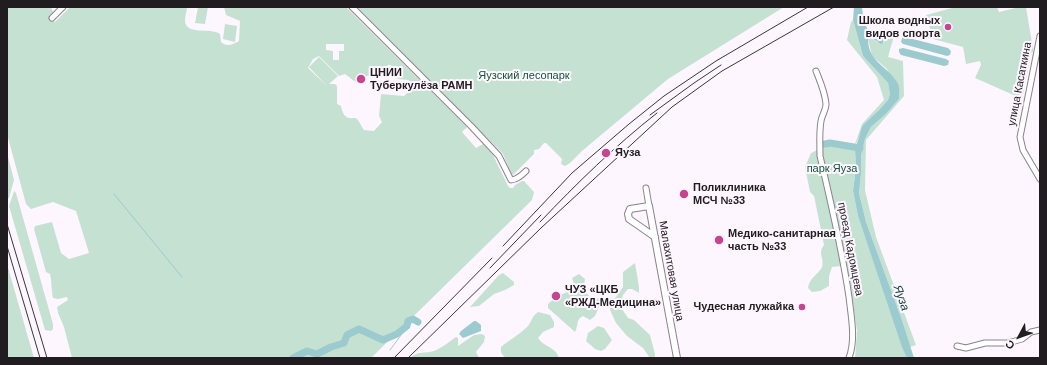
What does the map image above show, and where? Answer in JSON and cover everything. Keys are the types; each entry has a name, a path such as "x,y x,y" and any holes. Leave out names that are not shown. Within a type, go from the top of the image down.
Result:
{"street":[{"path":"52,18 63,7"},
{"path":"352,7 499,156 511,180 513,181 522,176 526,171"},
{"name":"улица Касаткина","path":"1040,36 1020,137 1023,150 1040,179"},
{"name":"проезд Кадомцева","path":"816,71 826,105 821,121 820,156 844,259 851,313 852,350 849,358"},
{"name":"Малахитовая улица","path":"646,188 677,358"},
{"path":"649,206 630,210 628,214 629,219 655,237"},
{"path":"957,346 966,348 985,343 1008,343 1022,339 1031,332 1040,330"}],"green space":[{"path":"7,7 51,7 53,12 50,19 55,22 70,7 187,7 185,20 186,25 189,28 193,30 216,32 220,34 221,42 227,45 239,41 240,21 226,15 224,7 346,7 467,127 462,132 476,148 483,144 493,155 510,188 513,188 515,185 524,181 534,192 532,200 371,358 72,358 57,307 68,300 67,297 58,299 53,298 50,274 46,272 34,229 35,226 52,222 61,253 69,259 89,253 76,211 53,202 31,209 26,204 7,134","holes":["326,44 344,44 344,51 339,51 339,60 333,60 333,51 326,50","319,56 339,76 345,74 358,82 367,76 382,75 383,69 388,65 391,65 393,74 398,79 409,80 408,92 404,96 381,94 379,116 382,122 374,131 364,130 357,119 346,117 341,106 337,104 337,86 335,84 329,84 338,76 319,57 309,67 327,86 308,68 313,59"]},
{"path":"198,7 208,7 205,24 195,23"},
{"name":"Яузский лесопарк","path":"357,7 784,7 668,79 582,151 570,163 565,166 561,164 562,159 546,143 544,143 539,149 534,150 534,154 513,175 503,154"},
{"path":"956,7 997,7 999,12 1026,7 1033,52 1030,53 1028,59 1030,60 1023,94 1018,97 975,78 981,65 980,61 966,64 963,47 933,39 926,15"},
{"path":"853,20 863,56 888,83 890,94 888,100 865,123 856,144 862,124 884,100 877,77 847,40 851,22"},
{"path":"225,24 237,26 235,42 223,39"},
{"path":"889,35 894,36 888,57 903,61 904,96 866,140 865,190 876,237 916,345 910,347 902,320 866,222 859,193 861,156 865,139 871,127 886,114 899,99 887,69 872,56 868,39 872,38 877,42 883,43"},
{"name":"парк Яуза","path":"830,144 855,150 856,168 853,191 858,216 907,358 855,358 857,331 849,276 846,268 842,266 832,267 829,276 829,286 820,291 812,292 808,288 812,279 822,267 823,261 821,251 824,245 814,196 810,192 805,167 811,153"},
{"path":"7,153 14,180 9,198 7,199"},
{"path":"14,191 16,193 53,324 53,329 51,331 45,330 9,206"},
{"path":"635,263 639,293 632,289 628,289 623,295 620,306 628,318 634,320 650,335 655,354 653,358 650,358 643,348 627,336 616,323 610,310 611,304 623,287 623,272"},
{"path":"7,264 34,358 7,358"},
{"path":"503,273 514,282 514,285 494,294 479,306 470,307 499,275"},
{"path":"579,274 585,279 584,288 593,299 603,298 595,316 590,320 583,316 578,321 575,332 548,308 548,304 557,296 573,290 575,287 572,278"},
{"path":"538,312 550,315 554,322 554,327 543,332 538,338 553,349 559,358 507,358 504,356 501,352 501,347 521,333"},
{"path":"598,326 604,328 612,340 605,349 601,351 595,349 586,341 588,333"},
{"path":"482,334 485,336 484,342 476,352 479,358 410,358 419,353 434,351 456,337 458,338 458,346 474,335"}],"water":[{"path":"854,7 862,7 863,17 867,28 874,36 884,39 883,43 881,44 872,38 868,39 871,54 890,73 899,87 899,99 886,114 871,127 865,139 861,156 859,193 866,222 902,320 914,358 907,358 902,347 858,216 853,191 856,168 855,150 862,127 888,100 890,94 888,83 863,56 853,20"},
{"path":"905,37 948,48 951,51 950,55 947,56 903,44 901,42 902,38"},
{"path":"903,48 946,59 949,61 948,65 944,66 901,55 899,49"},
{"path":"474,321 481,325 481,331 463,338 459,334"}],"waterway":[{"path":"825,144 830,143 860,148"},
{"path":"114,194 182,277"},
{"path":"390,350 413,319"},
{"path":"293,358 307,351 317,354 331,347 344,343 347,335 359,329 383,340 397,334 407,326 408,321 413,319 418,322"}],"railway":[{"path":"503,246 572,173 664,96 716,61 808,7"},
{"path":"408,358 541,228 672,107 722,71 834,7"},
{"path":"650,115 721,65"},
{"path":"540,222 597,165 626,138 657,113"},
{"path":"490,268 541,215"},
{"path":"7,224 47,358"},
{"path":"7,246 40,358"},
{"path":"394,358 492,258"}],"place":[{"name":"Школа водных видов спорта","path":"948,27"},
{"name":"ЦНИИ Туберкулёза РАМН","path":"361,79"},
{"name":"Яуза","path":"606,153"},
{"name":"Поликлиника МСЧ №33","path":"684,194"},
{"name":"Медико-санитарная часть №33","path":"719,240"},
{"name":"ЧУЗ «ЦКБ «РЖД-Медицина»","path":"556,296"},
{"name":"Чудесная лужайка","path":"802,307"}]}
